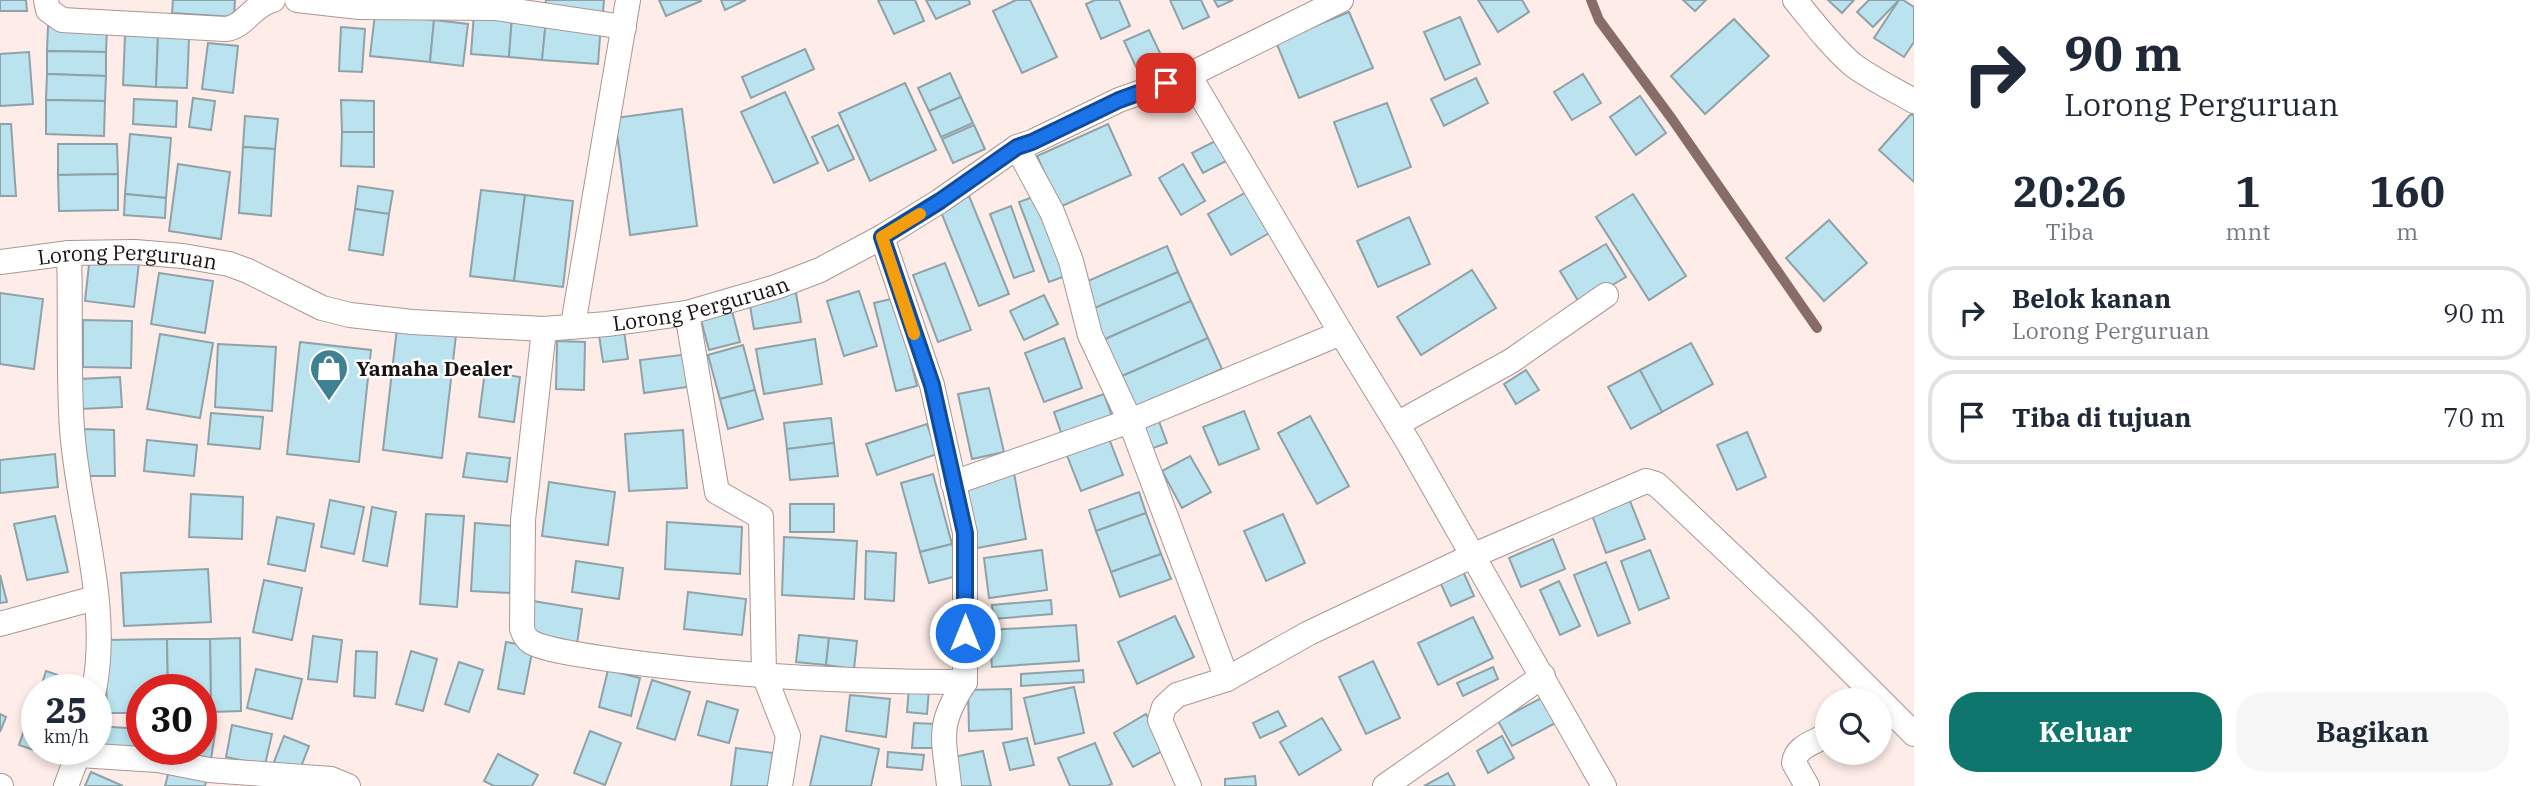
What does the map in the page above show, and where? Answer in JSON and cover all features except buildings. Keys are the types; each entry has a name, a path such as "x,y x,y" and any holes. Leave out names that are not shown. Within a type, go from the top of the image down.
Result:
{"street":[{"path":"46,0 48,10 62,20 225,29 233,28 260,5 273,0"},
{"path":"297,0 359,7 495,8 624,27"},
{"path":"573,325 628,0"},
{"name":"Lorong Perguruan","path":"0,262 69,253 135,252 183,256 229,264 248,271 322,308 349,315 412,322 544,329 687,313 809,275 882,237 940,201 1017,147 1119,100 1189,75 1341,0"},
{"path":"1795,0 1831,44 1852,64 1914,101"},
{"path":"1189,75 1397,424 1604,786"},
{"path":"1017,147 1052,212 1072,261 1090,335 1130,421 1227,679"},
{"path":"882,237 932,385 965,533 965,682 953,701 943,728 949,786"},
{"path":"69,253 72,430 99,623 98,674"},
{"path":"1397,424 1511,360 1606,295"},
{"path":"687,313 717,492 761,517 764,675 788,736 780,786"},
{"path":"544,329 523,520 522,629 525,636 535,644 594,657 696,671 880,682 965,682"},
{"path":"953,483 1130,421 1341,333"},
{"path":"1189,786 1162,726 1161,711 1177,695 1227,679 1308,633 1472,556 1646,481 1656,484 1803,623 1867,688"},
{"path":"0,624 95,598"},
{"path":"1385,786 1543,676"},
{"path":"1892,713 1914,734"},
{"path":"1807,786 1794,763 1800,749 1815,741"},
{"path":"112,755 158,760 209,770 331,779 348,786"},
{"path":"66,786 75,765"}],"waterway":[{"path":"1591,0 1599,20 1672,119 1817,328"}],"slow traffic":[{"path":"914,334 882,237 920,214"}],"place":[{"name":"Yamaha Dealer","path":"329,402"}],"route":[{"path":"965,633 965,533 932,385 882,237 940,201 1017,147 1119,100 1166,83"}]}
